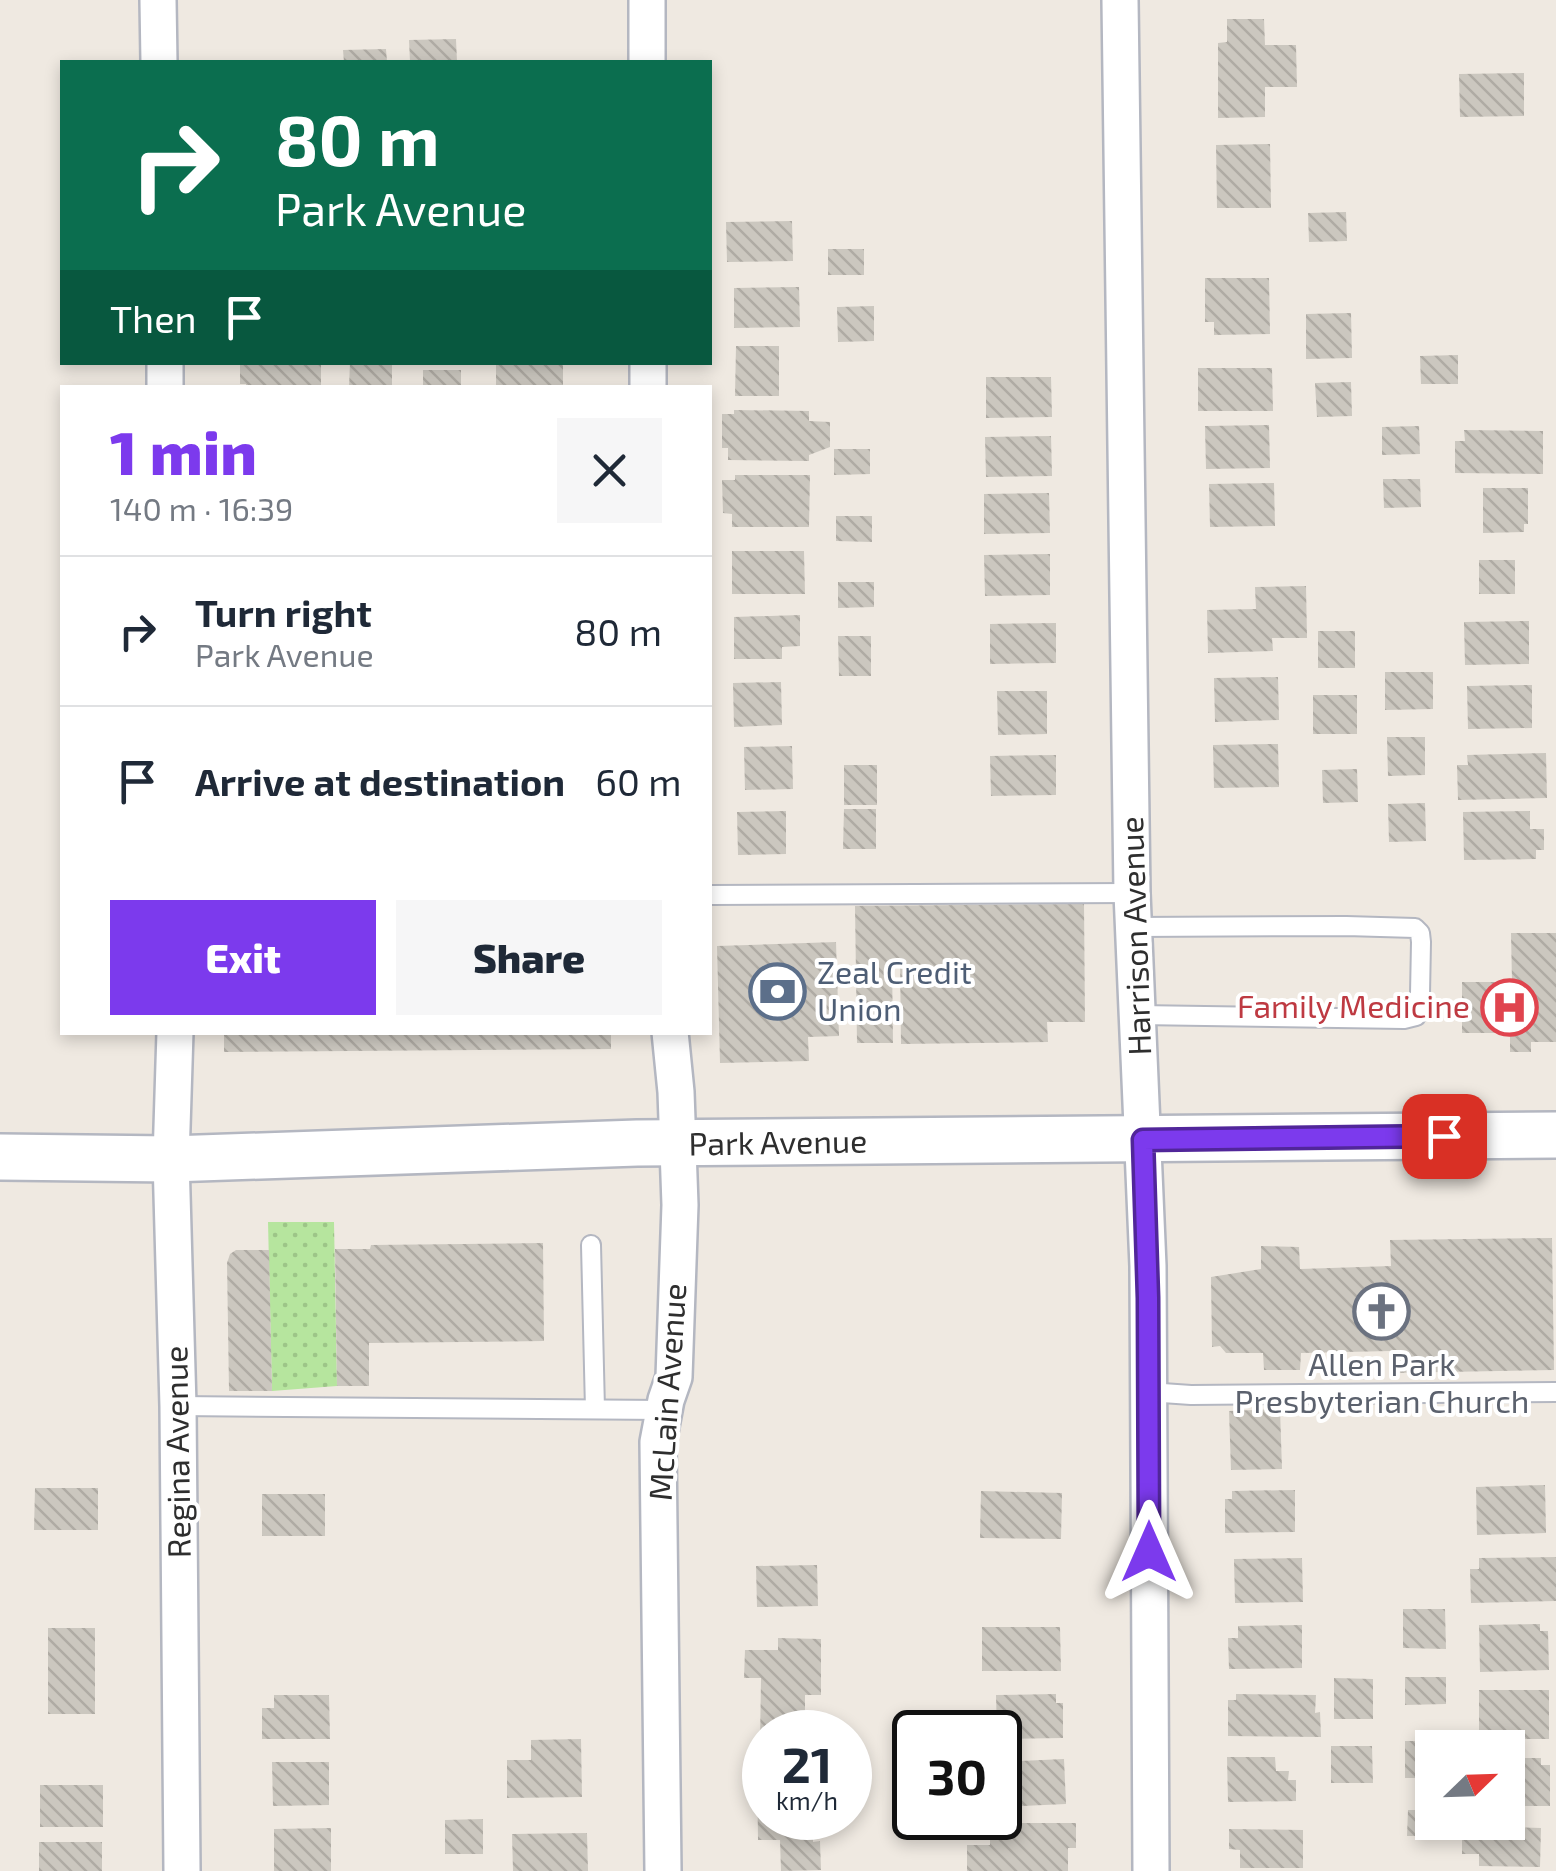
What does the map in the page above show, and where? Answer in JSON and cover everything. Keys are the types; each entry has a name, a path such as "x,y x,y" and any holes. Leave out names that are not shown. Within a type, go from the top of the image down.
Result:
{"street":[{"path":"158,0 159,60"},
{"path":"647,0 647,60"},
{"name":"Harrison Avenue","path":"1120,0 1133,910 1148,1392 1151,1871"},
{"name":"Regina Avenue","path":"175,1035 172,1158 182,1871"},
{"name":"McLain Avenue","path":"663,1871 658,1442 674,1377 680,1205 670,1035"},
{"name":"Park Avenue","path":"0,1157 172,1158 637,1143 1556,1135"}],"lane":[{"path":"712,895 1133,910 1184,926 1415,928 1420,933 1416,1016 1404,1019 1138,1015"},
{"path":"591,1245 595,1409"},
{"path":"1148,1392 1556,1392"},
{"path":"178,1406 664,1410"}],"green space":[{"path":"268,1222 334,1222 337,1386 272,1391"}],"building":[{"path":"1227,19 1264,19 1265,45 1296,45 1297,87 1265,87 1265,117 1218,118 1218,43 1227,42"},
{"path":"456,39 457,60 410,60 409,40"},
{"path":"386,49 387,60 344,60 343,50"},
{"path":"1524,73 1524,116 1460,117 1459,74"},
{"path":"1270,144 1271,208 1217,208 1216,145"},
{"path":"1346,212 1347,241 1309,242 1308,213"},
{"path":"792,221 793,261 727,262 726,222"},
{"path":"828,249 864,249 864,275 828,275"},
{"path":"1205,278 1269,278 1270,334 1214,335 1214,322 1205,322"},
{"path":"799,287 800,327 734,328 734,288"},
{"path":"874,306 874,341 838,342 837,307"},
{"path":"1351,313 1352,358 1306,359 1306,314"},
{"path":"736,346 779,346 779,396 735,396"},
{"path":"1458,355 1458,384 1421,384 1420,356"},
{"path":"240,365 321,365 321,385 240,384"},
{"path":"350,365 392,365 392,385 349,385"},
{"path":"496,365 563,365 563,385 496,385"},
{"path":"1198,368 1272,368 1273,411 1198,411"},
{"path":"423,370 461,370 461,385 423,385"},
{"path":"986,377 1051,377 1052,417 986,418"},
{"path":"1351,382 1352,416 1317,417 1315,383"},
{"path":"734,410 809,411 809,421 830,422 830,447 809,455 809,461 728,460 728,448 722,448 722,414 734,414"},
{"path":"1269,425 1270,468 1206,469 1205,426"},
{"path":"1419,426 1420,454 1382,455 1382,427"},
{"path":"1464,430 1543,431 1543,474 1455,473 1455,441 1465,441"},
{"path":"1051,436 1052,476 986,477 985,437"},
{"path":"834,449 870,449 870,474 834,475"},
{"path":"735,475 810,475 809,527 732,527 732,514 723,513 722,480 735,480"},
{"path":"1383,479 1420,479 1421,507 1384,508"},
{"path":"1274,483 1275,526 1210,527 1209,484"},
{"path":"1483,488 1528,488 1528,524 1524,524 1524,532 1483,533"},
{"path":"1049,493 1050,533 984,534 984,494"},
{"path":"836,516 872,516 872,542 836,541"},
{"path":"732,551 804,551 805,594 732,594"},
{"path":"1050,554 1050,595 985,596 984,555"},
{"path":"1479,560 1515,560 1515,594 1479,594"},
{"path":"838,582 874,582 874,607 838,608"},
{"path":"1306,586 1307,638 1272,638 1273,651 1208,653 1207,610 1256,609 1255,587"},
{"path":"800,615 800,646 782,647 782,659 734,659 734,617"},
{"path":"1529,621 1529,664 1465,665 1464,622"},
{"path":"1056,623 1056,663 990,664 990,624"},
{"path":"1318,631 1355,631 1355,668 1318,668"},
{"path":"838,636 871,636 871,676 839,676"},
{"path":"1385,672 1433,672 1433,709 1385,710"},
{"path":"1278,677 1279,720 1215,722 1214,678"},
{"path":"781,682 782,725 734,727 733,683"},
{"path":"1532,685 1532,728 1468,729 1467,686"},
{"path":"997,691 1047,691 1047,734 998,735"},
{"path":"1313,695 1357,695 1357,734 1313,734"},
{"path":"1387,737 1425,737 1425,775 1388,776"},
{"path":"1278,744 1279,787 1214,788 1213,745"},
{"path":"792,746 793,789 745,790 744,747"},
{"path":"1546,753 1547,798 1458,800 1457,765 1468,765 1467,755"},
{"path":"1056,755 1056,795 991,796 990,756"},
{"path":"844,765 877,765 877,805 844,805"},
{"path":"1357,769 1358,802 1323,803 1322,770"},
{"path":"1425,803 1426,841 1389,842 1388,804"},
{"path":"844,809 876,809 876,849 843,849"},
{"path":"786,811 786,854 738,855 737,812"},
{"path":"1530,811 1530,829 1544,829 1544,850 1536,850 1536,859 1464,860 1463,812"},
{"path":"1084,904 1085,1022 1047,1022 1048,1042 901,1044 900,959 892,959 893,1043 857,1043 855,906"},
{"name":"Family Medicine","path":"1511,933 1556,933 1556,1042 1531,1042 1531,1052 1510,1052 1510,1033 1462,1033 1462,982 1512,982"},
{"name":"Zeal Credit Union","path":"836,942 839,1036 808,1037 809,1061 720,1063 717,946"},
{"path":"224,1035 611,1035 611,1049 224,1052"},
{"name":"Allen Park Presbyterian Church","path":"1552,1238 1554,1370 1391,1373 1390,1351 1301,1353 1300,1370 1264,1370 1263,1353 1226,1353 1220,1346 1212,1347 1211,1277 1261,1269 1261,1246 1299,1247 1300,1269 1391,1266 1390,1240"},
{"path":"543,1243 544,1341 369,1343 369,1386 337,1386 335,1249"},
{"path":"236,1250 269,1250 272,1391 229,1391 227,1263"},
{"path":"1280,1409 1282,1469 1231,1470 1229,1411"},
{"path":"1545,1485 1546,1533 1477,1535 1476,1487"},
{"path":"35,1488 98,1488 98,1530 34,1530"},
{"path":"1295,1490 1295,1532 1225,1533 1225,1499 1232,1499 1232,1491"},
{"path":"981,1491 1062,1493 1061,1539 980,1538"},
{"path":"262,1494 325,1494 325,1536 262,1536"},
{"path":"1556,1557 1556,1601 1471,1603 1470,1569 1479,1569 1479,1558"},
{"path":"1302,1558 1303,1602 1235,1603 1234,1559"},
{"path":"817,1565 818,1606 757,1607 756,1566"},
{"path":"1403,1609 1445,1609 1446,1649 1403,1648"},
{"path":"1540,1624 1540,1631 1548,1631 1549,1670 1480,1672 1479,1625"},
{"path":"1302,1625 1302,1668 1229,1669 1228,1638 1238,1638 1238,1626"},
{"path":"982,1627 1060,1627 1061,1671 982,1671"},
{"path":"48,1628 95,1628 95,1714 48,1714"},
{"path":"778,1638 821,1639 821,1695 805,1695 805,1710 761,1710 761,1678 744,1678 745,1650 778,1650"},
{"path":"1405,1677 1446,1677 1446,1704 1405,1705"},
{"path":"1334,1678 1373,1679 1373,1719 1334,1719"},
{"path":"1479,1690 1549,1690 1549,1739 1525,1739 1525,1730 1479,1730"},
{"path":"1056,1694 1056,1703 1063,1703 1063,1738 1022,1739 1022,1710 996,1710 996,1695"},
{"path":"1236,1694 1316,1695 1315,1713 1320,1712 1321,1737 1228,1736 1228,1700 1236,1700"},
{"path":"274,1695 329,1695 330,1739 262,1739 262,1708 274,1708"},
{"path":"581,1739 582,1797 507,1798 507,1760 531,1760 531,1740"},
{"path":"1405,1741 1415,1741 1415,1778 1405,1778"},
{"path":"1331,1746 1372,1746 1373,1783 1331,1783"},
{"path":"1227,1757 1275,1757 1276,1771 1289,1771 1288,1780 1296,1780 1296,1801 1228,1802"},
{"path":"1525,1758 1541,1758 1541,1765 1550,1765 1550,1806 1525,1806"},
{"path":"1064,1759 1066,1804 1022,1806 1022,1761"},
{"path":"272,1762 329,1762 329,1805 273,1806"},
{"path":"40,1785 103,1785 103,1827 40,1827"},
{"path":"1408,1810 1415,1810 1415,1836 1407,1836"},
{"path":"483,1819 483,1854 445,1854 445,1820"},
{"path":"1022,1823 1076,1823 1076,1848 1068,1848 1068,1871 967,1871 967,1845 990,1845 990,1840 1022,1840"},
{"path":"331,1828 331,1871 274,1871 274,1829"},
{"path":"1525,1828 1541,1828 1540,1867 1479,1866 1479,1854 1462,1854 1462,1840 1525,1840"},
{"path":"1229,1829 1303,1830 1303,1868 1240,1868 1240,1850 1229,1849"},
{"path":"587,1833 588,1871 513,1871 512,1834"},
{"path":"780,1840 820,1841 821,1870 781,1871"},
{"path":"39,1842 102,1842 102,1871 39,1871"}],"place":[{"name":"Zeal Credit Union","path":"778,991"},
{"name":"Family Medicine","path":"1509,1007"},
{"name":"Allen Park Presbyterian Church","path":"1382,1311"}],"route":[{"path":"1149,1552 1143,1140 1444,1136"}]}
